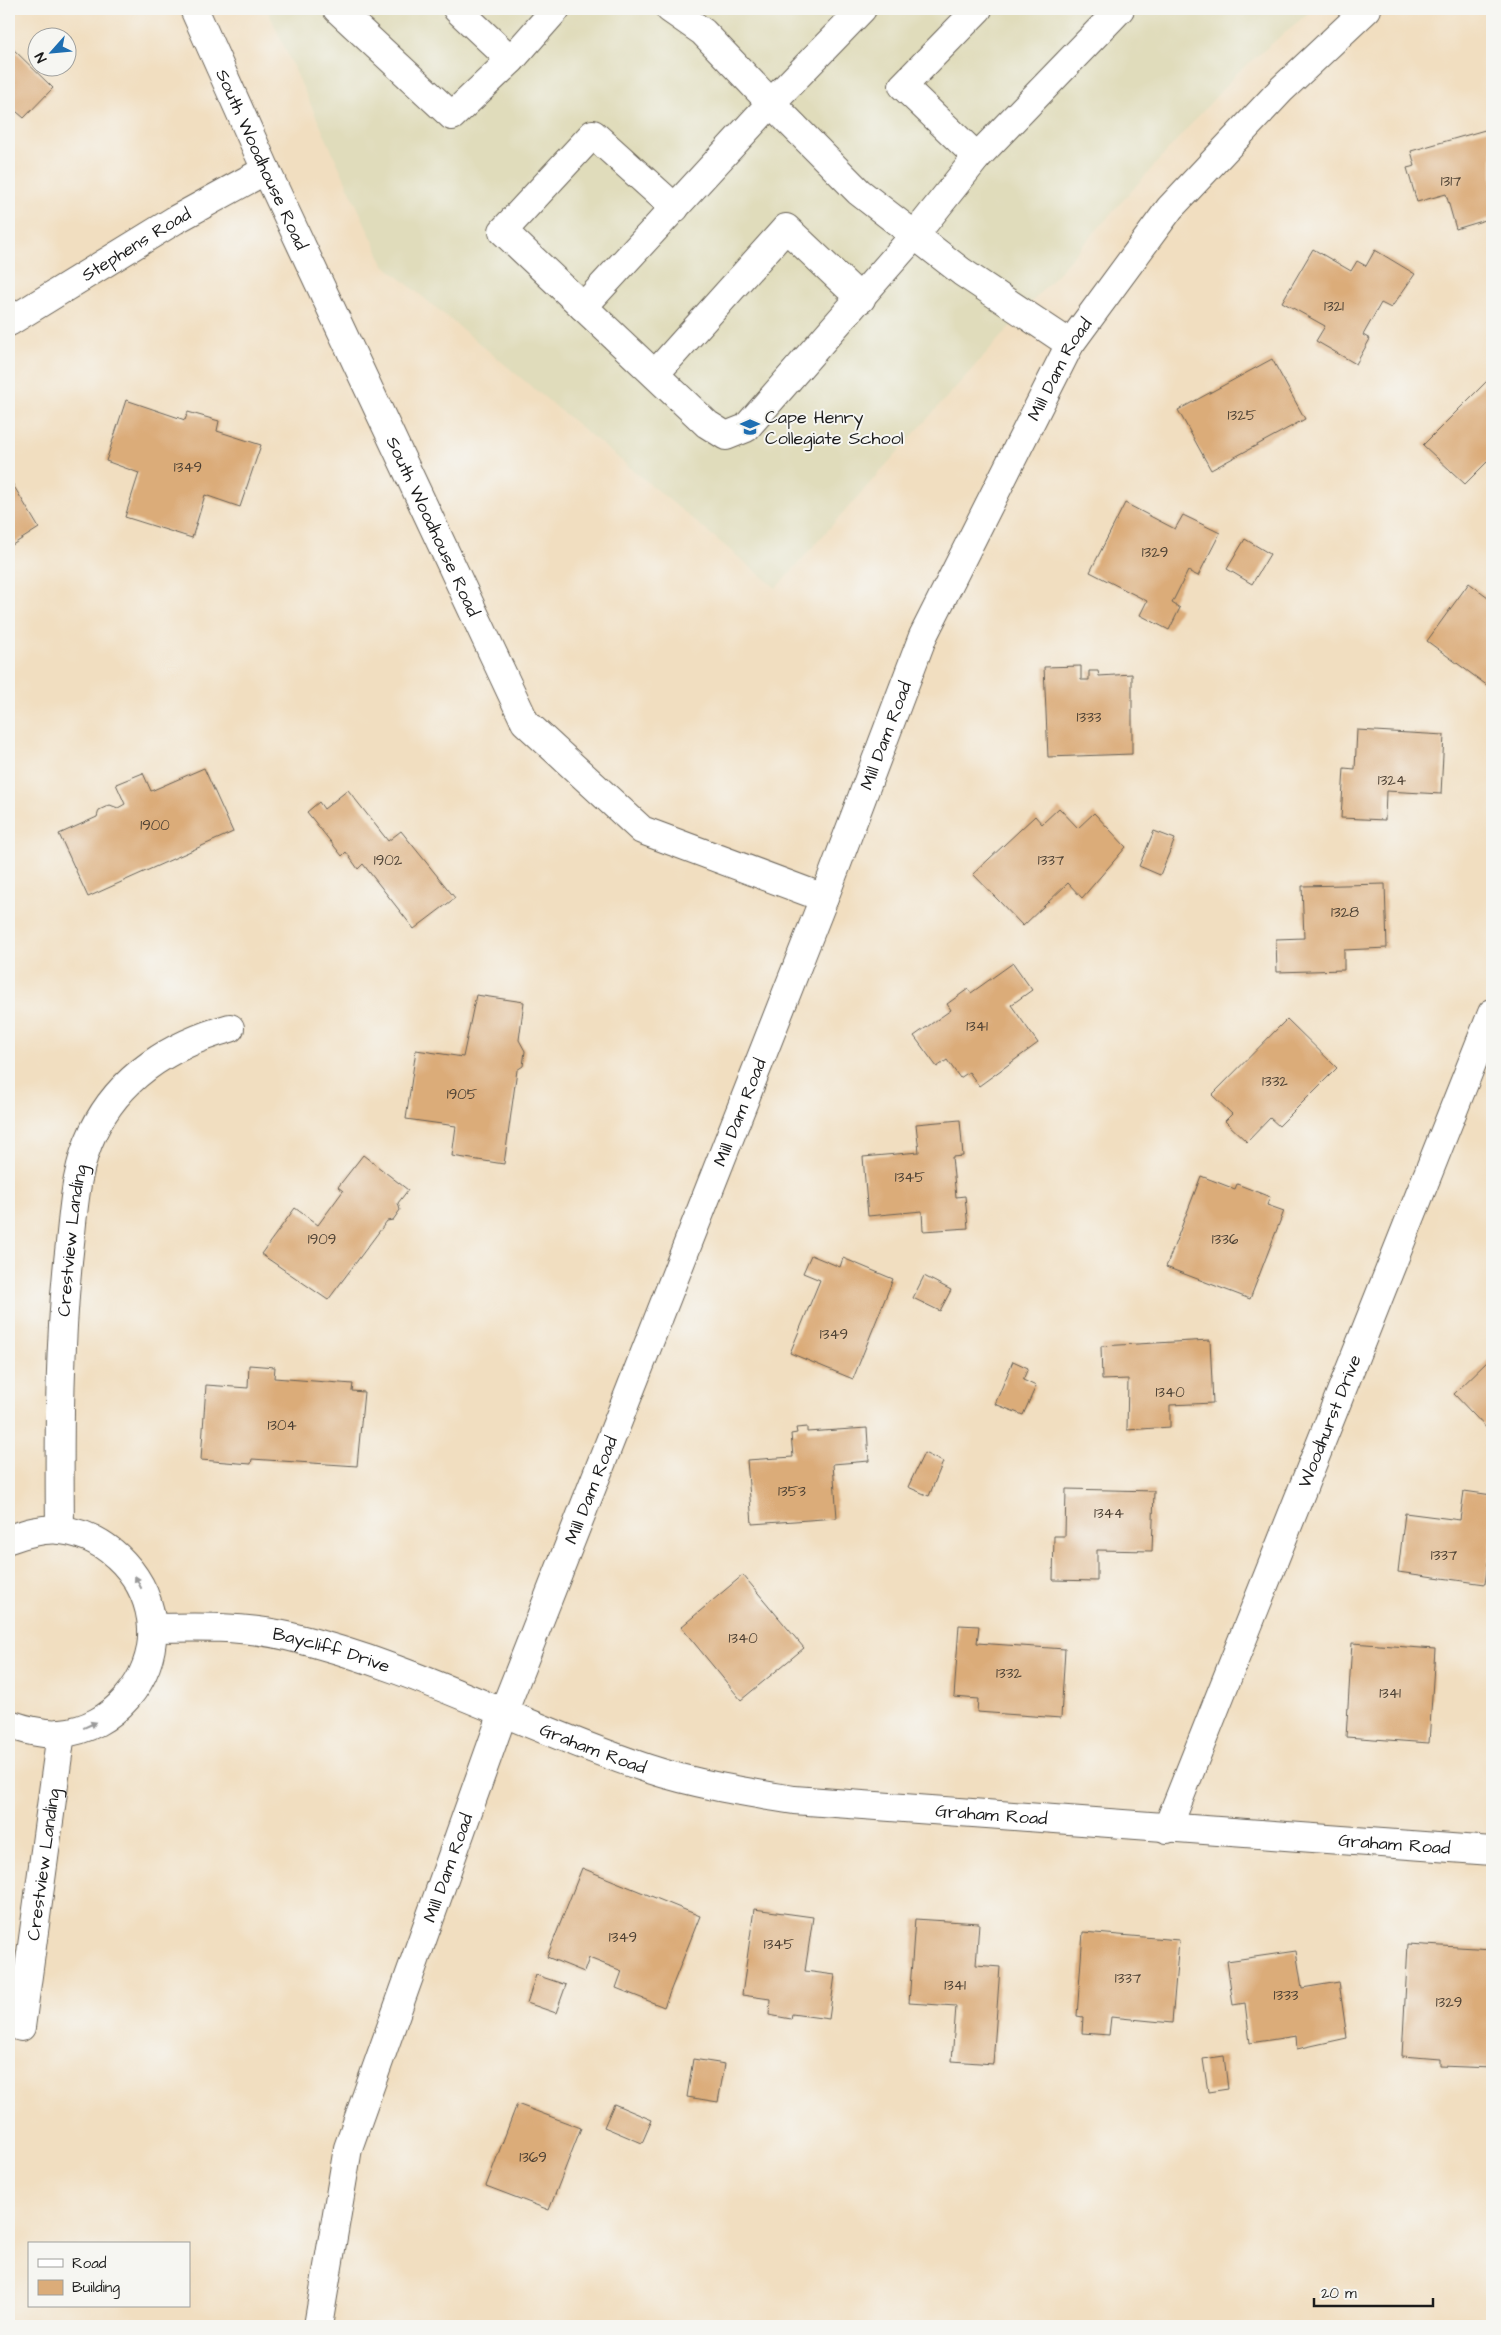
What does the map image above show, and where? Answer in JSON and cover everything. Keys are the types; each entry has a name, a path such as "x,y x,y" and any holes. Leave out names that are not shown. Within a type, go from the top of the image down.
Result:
{"street":[{"name":"South Woodhouse Road","path":"194,9 266,170 526,722 642,830 824,898"},
{"path":"337,9 452,116 510,60 556,9"},
{"path":"457,9 510,60"},
{"path":"670,9 703,32 859,192 962,272 1070,344"},
{"path":"584,307 771,103 862,9"},
{"path":"977,157 903,86 978,9"},
{"path":"675,208 593,134 503,231 708,424 726,436 746,428 861,299 977,157 1120,9"},
{"name":"Mill Dam Road","path":"318,2326 348,2148 504,1713 824,898 923,636 1070,344 1170,208 1282,88 1359,11"},
{"name":"Stephens Road","path":"9,322 175,220 266,170"},
{"path":"655,374 786,228 861,299"},
{"name":"Woodhurst Drive","path":"1168,1829 1492,1013"},
{"name":"Crestview Landing","path":"60,1530 59,1396 67,1265 77,1180 93,1132 116,1096 146,1066 167,1052 205,1034 230,1028"},
{"path":"9,1539 31,1531 60,1530 88,1537 114,1552 134,1574 147,1600 152,1628 150,1654 141,1678 127,1698 108,1716 86,1727 61,1733 34,1732 9,1724"},
{"name":"Baycliff Drive","path":"152,1628 208,1626 286,1636 387,1666 504,1713"},
{"name":"Graham Road","path":"504,1713 545,1731 647,1768 717,1788 794,1800 1168,1829 1492,1851"},
{"name":"Crestview Landing","path":"21,2027 61,1733"}],"shaded area":[{"name":"Cape Henry Collegiate School","path":"267,9 1313,9 1237,73 776,588 384,265"}],"building":[{"path":"9,45 28,64 28,78 43,78 53,88 24,118 9,107"},
{"path":"1492,128 1492,218 1456,229 1446,194 1417,202 1407,168 1415,166 1411,151"},
{"path":"1313,249 1351,271 1357,261 1366,266 1375,250 1415,274 1391,308 1381,303 1363,335 1370,339 1356,364 1316,341 1325,326 1282,302"},
{"path":"1272,359 1305,419 1211,470 1178,410"},
{"path":"1492,376 1492,457 1465,484 1423,445"},
{"path":"126,400 185,420 188,412 219,421 217,431 261,445 240,507 205,495 192,538 125,517 139,473 106,461"},
{"path":"9,478 39,528 9,547"},
{"path":"1125,503 1175,529 1183,515 1220,533 1198,576 1188,571 1172,603 1180,608 1169,630 1140,615 1147,601 1090,572"},
{"path":"1245,539 1270,554 1252,584 1227,569"},
{"path":"1469,583 1492,600 1492,689 1427,641"},
{"path":"1081,666 1081,680 1089,680 1089,671 1098,671 1099,676 1132,674 1132,754 1048,757 1044,667"},
{"path":"1357,730 1444,735 1441,794 1386,791 1385,820 1341,818 1344,768 1355,769"},
{"path":"204,768 233,832 88,897 59,834 97,817 99,810 110,805 118,808 125,804 116,784 143,773 151,791"},
{"path":"348,790 388,841 401,831 455,898 414,929 363,864 358,869 346,852 342,856 307,812 319,802 324,809"},
{"path":"1059,808 1078,828 1094,813 1126,847 1082,898 1068,883 1023,926 973,874 1035,816 1042,824"},
{"path":"1154,831 1175,839 1160,875 1139,866"},
{"path":"1385,884 1387,948 1344,950 1344,970 1277,972 1276,939 1304,938 1302,886"},
{"path":"1013,963 1032,990 1011,1005 1038,1043 979,1086 969,1072 960,1078 947,1060 937,1067 914,1036 951,1010 947,1004 968,989 971,993"},
{"path":"476,995 524,1002 519,1040 525,1051 523,1066 517,1070 504,1164 452,1156 456,1126 406,1119 416,1050 463,1057"},
{"path":"1287,1019 1337,1068 1279,1126 1270,1118 1247,1142 1225,1121 1232,1114 1212,1095"},
{"path":"960,1120 963,1156 952,1157 956,1197 965,1196 968,1228 923,1231 922,1211 868,1216 863,1157 919,1152 916,1124"},
{"path":"363,1155 408,1190 398,1203 400,1210 393,1220 387,1221 328,1300 261,1254 295,1208 318,1225 343,1191 338,1187"},
{"path":"1201,1176 1235,1189 1237,1184 1270,1197 1267,1205 1284,1211 1250,1299 1166,1267"},
{"path":"811,1255 840,1267 843,1258 893,1279 853,1379 790,1353 820,1280 803,1273"},
{"path":"924,1276 951,1290 940,1311 913,1298"},
{"path":"1210,1340 1213,1403 1170,1405 1170,1427 1127,1430 1128,1379 1102,1380 1101,1346"},
{"path":"1492,1357 1492,1434 1454,1394"},
{"path":"1013,1361 1028,1368 1023,1380 1036,1386 1023,1415 995,1404"},
{"path":"249,1365 275,1367 274,1378 353,1384 352,1391 364,1392 357,1466 252,1459 251,1464 201,1460 206,1385 248,1388"},
{"path":"807,1427 807,1432 867,1428 869,1461 833,1464 837,1518 752,1524 747,1460 793,1457 791,1434 797,1433 796,1428"},
{"path":"924,1453 943,1462 929,1496 908,1487"},
{"path":"1066,1489 1154,1491 1152,1551 1097,1550 1097,1581 1053,1580 1054,1536 1065,1536"},
{"path":"1464,1491 1492,1495 1492,1537 1485,1584 1398,1572 1405,1513 1460,1520"},
{"path":"743,1575 804,1648 741,1700 681,1627"},
{"path":"959,1625 979,1626 977,1643 1065,1649 1061,1718 977,1712 978,1699 954,1697"},
{"path":"1352,1643 1435,1649 1429,1743 1346,1737"},
{"path":"582,1868 700,1916 664,2007 616,1988 622,1971 589,1958 584,1972 547,1957"},
{"path":"754,1909 813,1917 805,1971 835,1975 829,2019 792,2014 791,2019 769,2015 770,1999 742,1995"},
{"path":"915,1919 979,1923 976,1965 1000,1967 993,2064 952,2061 956,2006 909,2003"},
{"path":"1083,1932 1179,1940 1172,2023 1111,2017 1109,2035 1082,2033 1083,2017 1077,2016"},
{"path":"1408,1944 1492,1949 1492,2068 1440,2066 1440,2059 1402,2056"},
{"path":"1296,1951 1302,1988 1339,1982 1347,2038 1297,2049 1296,2036 1250,2043 1245,2003 1233,2005 1227,1961"},
{"path":"536,1975 566,1985 556,2013 527,2003"},
{"path":"1224,2056 1228,2089 1208,2092 1203,2059"},
{"path":"693,2059 725,2064 718,2102 687,2097"},
{"path":"517,2104 581,2128 549,2210 486,2186"},
{"path":"614,2104 652,2120 642,2143 604,2127"}],"place":[{"name":"Cape Henry Collegiate School","path":"750,427"}]}
